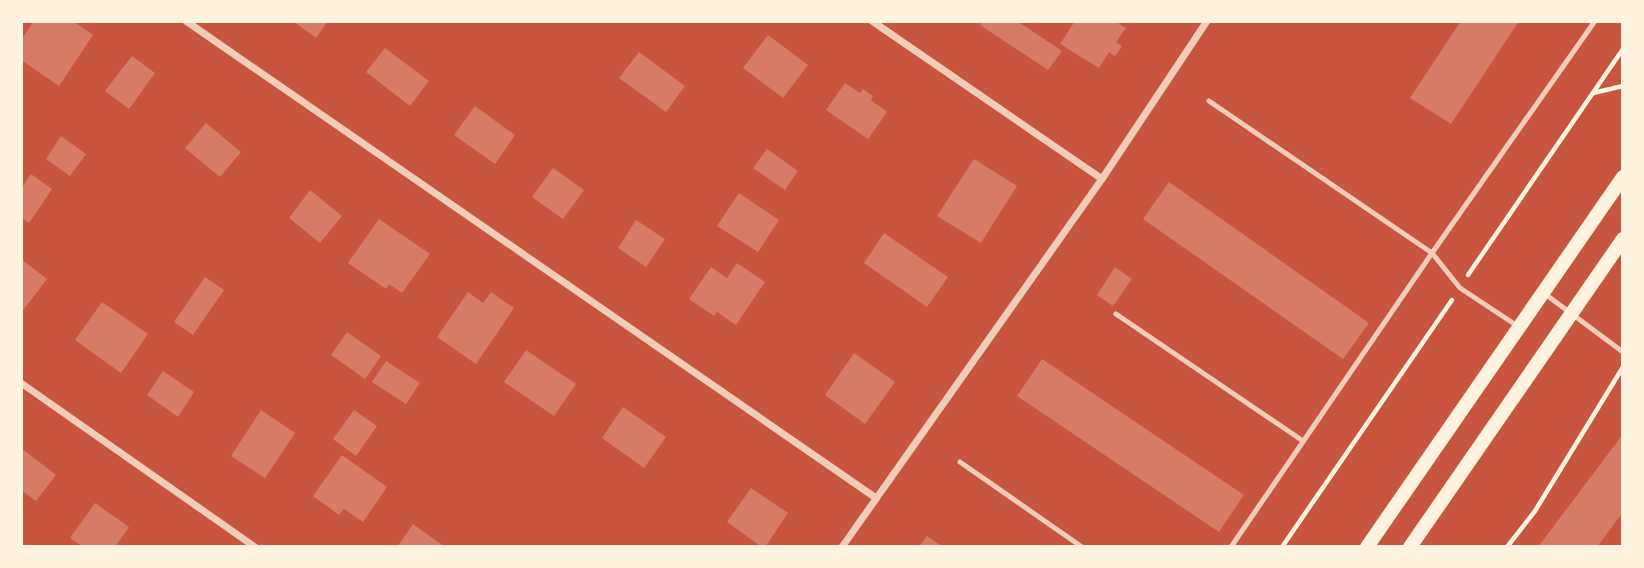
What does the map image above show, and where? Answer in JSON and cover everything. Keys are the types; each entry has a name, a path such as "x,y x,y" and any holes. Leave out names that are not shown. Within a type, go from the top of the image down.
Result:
{"main road":[{"path":"1367,547 1623,177"},
{"path":"1410,547 1623,239"}],"street":[{"path":"186,21 876,498"},
{"path":"873,21 1102,179"},
{"path":"842,547 1102,179 1207,21"},
{"path":"21,383 255,547"}],"lane":[{"path":"1231,547 1595,21"},
{"path":"1209,101 1432,253 1460,288 1519,327"},
{"path":"1542,292 1623,352"},
{"path":"1116,314 1303,442"},
{"path":"960,462 1082,547"}],"path":[{"path":"1592,93 1623,86"},
{"path":"1507,547 1535,511 1623,367"}],"building":[{"path":"34,21 73,21 93,35 59,86 21,60 21,40"},
{"path":"293,21 328,21 316,38"},
{"path":"983,21 1017,21 1062,51 1048,70 980,25"},
{"path":"1075,21 1115,21 1126,28 1116,42 1122,46 1115,56 1109,52 1099,68 1060,44"},
{"path":"1461,21 1519,21 1451,124 1410,98"},
{"path":"768,35 808,65 783,98 743,68"},
{"path":"385,48 429,81 410,106 366,72"},
{"path":"639,52 685,86 666,112 619,78"},
{"path":"132,56 155,73 129,109 105,91"},
{"path":"845,83 860,93 863,89 873,96 871,100 887,112 868,139 826,110"},
{"path":"475,106 515,135 495,164 454,135"},
{"path":"206,123 241,152 220,177 185,148"},
{"path":"61,136 86,154 70,176 46,159"},
{"path":"767,149 798,171 785,190 753,168"},
{"path":"974,159 1017,186 981,243 937,216"},
{"path":"553,168 584,190 563,219 532,197"},
{"path":"31,174 52,189 29,223 21,217 21,189"},
{"path":"1169,182 1369,323 1343,359 1143,219"},
{"path":"310,190 342,216 320,243 289,218"},
{"path":"739,193 779,220 758,252 717,226"},
{"path":"379,219 430,254 402,293 389,284 386,289 348,263"},
{"path":"636,220 665,239 646,267 618,248"},
{"path":"884,233 948,277 927,307 864,263"},
{"path":"21,259 47,279 21,313"},
{"path":"737,263 765,282 736,325 717,312 714,316 689,299 711,267 727,278"},
{"path":"1115,267 1132,279 1113,306 1097,295"},
{"path":"205,277 224,290 193,335 174,322"},
{"path":"468,292 483,303 491,292 514,308 476,364 437,337"},
{"path":"102,302 148,334 121,373 75,340"},
{"path":"347,332 381,356 365,379 331,355"},
{"path":"526,350 576,384 554,416 504,382"},
{"path":"854,353 895,382 865,424 825,395"},
{"path":"1042,359 1244,495 1219,532 1017,396"},
{"path":"386,361 420,383 406,404 372,382"},
{"path":"163,371 194,392 178,417 147,395"},
{"path":"623,407 666,437 644,468 602,438"},
{"path":"261,410 295,433 265,478 231,456"},
{"path":"354,410 377,426 356,456 333,439"},
{"path":"1623,434 1623,512 1597,547 1538,547"},
{"path":"21,448 56,475 36,501 21,490"},
{"path":"342,455 387,487 363,522 344,509 339,515 313,496"},
{"path":"751,488 788,513 765,547 727,522"},
{"path":"95,503 129,527 115,547 83,547 70,538"},
{"path":"413,524 445,547 397,547"},
{"path":"927,536 943,547 919,547"}]}
